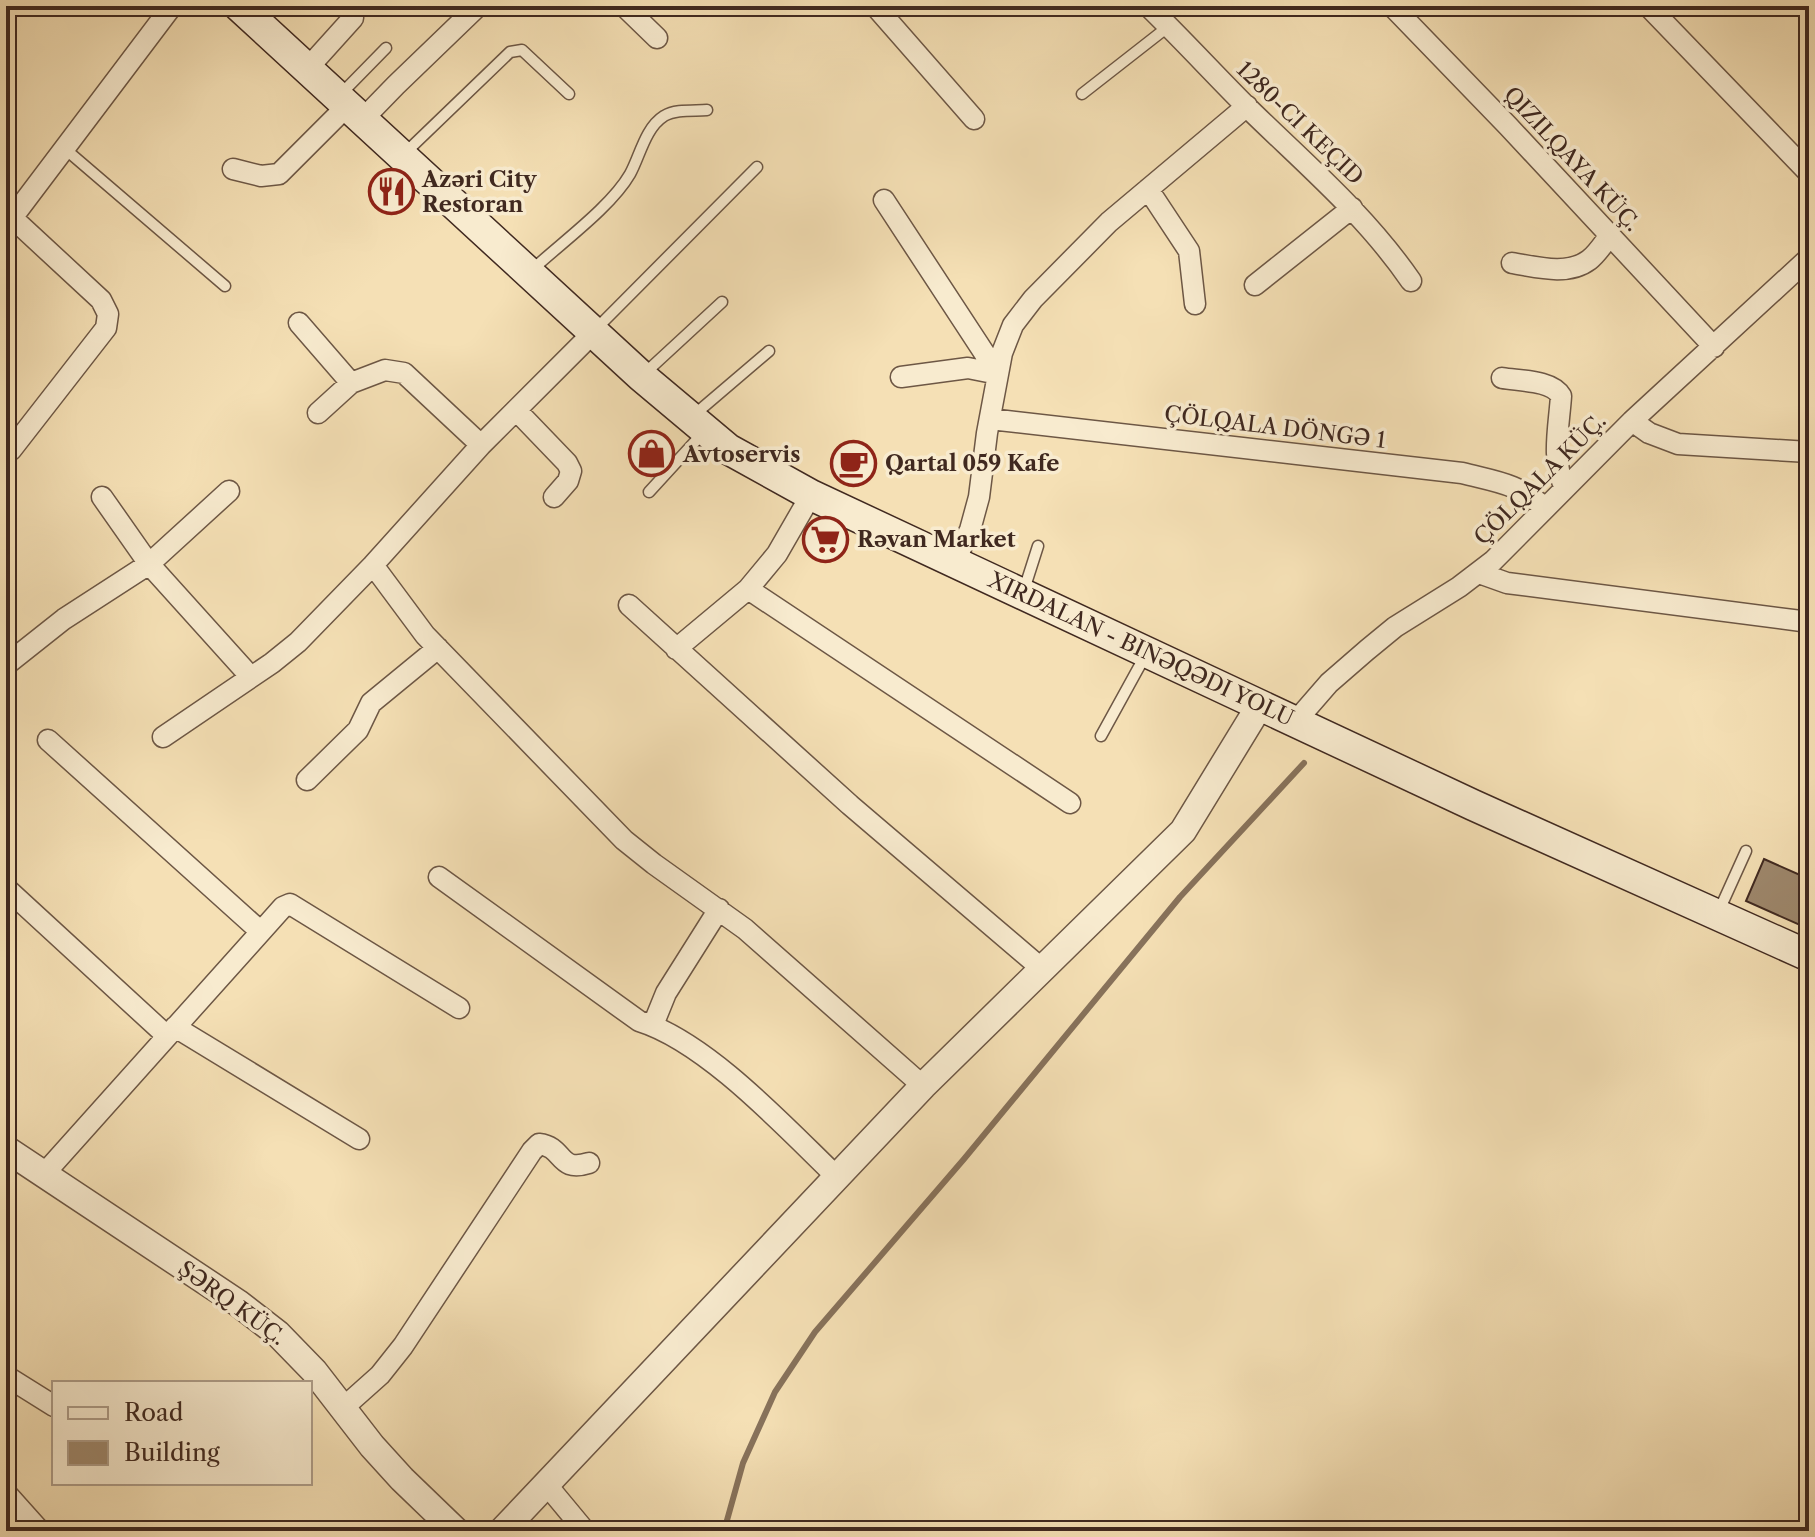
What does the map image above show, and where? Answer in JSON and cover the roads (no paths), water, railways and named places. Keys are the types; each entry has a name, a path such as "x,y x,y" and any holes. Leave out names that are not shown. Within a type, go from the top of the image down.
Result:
{"main road":[{"path":"239,6 641,376 697,425 753,465 1146,654 1809,956"}],"street":[{"path":"6,452 11,450 106,328 108,314 101,300 8,219 172,6"},
{"path":"233,169 261,176 279,174 349,108 478,6"},
{"path":"624,6 657,38"},
{"path":"875,6 974,119"},
{"path":"1148,6 1352,208 1387,245 1411,281"},
{"path":"1392,6 1714,347"},
{"path":"1648,6 1809,173"},
{"path":"307,69 353,18"},
{"path":"954,562 970,530 979,497 1002,353 1013,325 1033,299 1109,222 1247,106"},
{"path":"1148,189 1189,251 1195,304"},
{"path":"884,200 998,374"},
{"path":"1255,285 1352,208"},
{"path":"1512,263 1553,269 1575,267 1590,260 1610,235"},
{"name":"ÇÖLQALA KÜÇ.","path":"1296,721 1329,683 1395,627 1479,573 1632,421 1808,260"},
{"path":"299,323 351,383"},
{"path":"163,737 298,642 373,565 481,445 593,333"},
{"path":"901,377 968,368 998,374"},
{"path":"318,413 351,383 385,370 404,373 481,445"},
{"path":"1502,378 1558,390 1561,396 1556,456 1558,474 1565,488"},
{"path":"516,410 571,471 568,481 554,497"},
{"name":"ÇÖLQALA DÖNGƏ 1","path":"990,419 1462,473 1527,492 1545,508"},
{"path":"1632,421 1649,433 1678,444 1809,452"},
{"path":"6,665 64,619 149,564 229,491"},
{"path":"676,649 748,589 777,554 811,495"},
{"path":"102,497 149,564 250,676"},
{"path":"373,565 415,623 624,840 745,929 923,1086"},
{"path":"1479,573 1507,583 1809,622"},
{"path":"748,589 1070,803"},
{"path":"629,605 850,805 1041,968"},
{"path":"307,780 358,730 371,703 438,648"},
{"path":"502,1531 923,1086 1183,831 1260,705"},
{"path":"48,740 260,931"},
{"path":"439,877 629,1014 653,1025 716,1066 837,1177"},
{"path":"6,888 171,1031 359,1139"},
{"path":"44,1174 260,931 283,907 290,904 459,1008"},
{"path":"653,1025 666,993 719,909"},
{"path":"343,1408 380,1375 403,1346 539,1144 549,1145 576,1168 589,1163"},
{"name":"ŞƏRQ KÜÇ.","path":"6,1149 261,1319 299,1353 402,1479 456,1531"},
{"path":"6,1376 52,1405"},
{"path":"546,1484 585,1531"},
{"path":"6,1493 40,1531"}],"lane":[{"path":"1082,94 1169,26"},
{"path":"349,108 386,48"},
{"path":"401,157 510,52 522,50 569,94"},
{"path":"528,274 616,193 629,176 653,127 664,116 678,111 707,110"},
{"path":"64,148 225,286"},
{"path":"593,333 757,167"},
{"path":"641,376 722,302"},
{"path":"649,492 697,425 769,351"},
{"path":"1022,595 1038,546"},
{"path":"1101,736 1146,654"},
{"path":"1717,915 1746,851"}],"waterway":[{"path":"724,1531 743,1463 775,1392 815,1332 964,1159 1180,897 1304,763"}],"place":[{"name":"Azəri City Restoran","path":"391,192"},
{"name":"Avtoservis","path":"652,454"},
{"name":"Qartal 059 Kafe","path":"854,463"},
{"name":"Rəvan Market","path":"826,539"}]}
